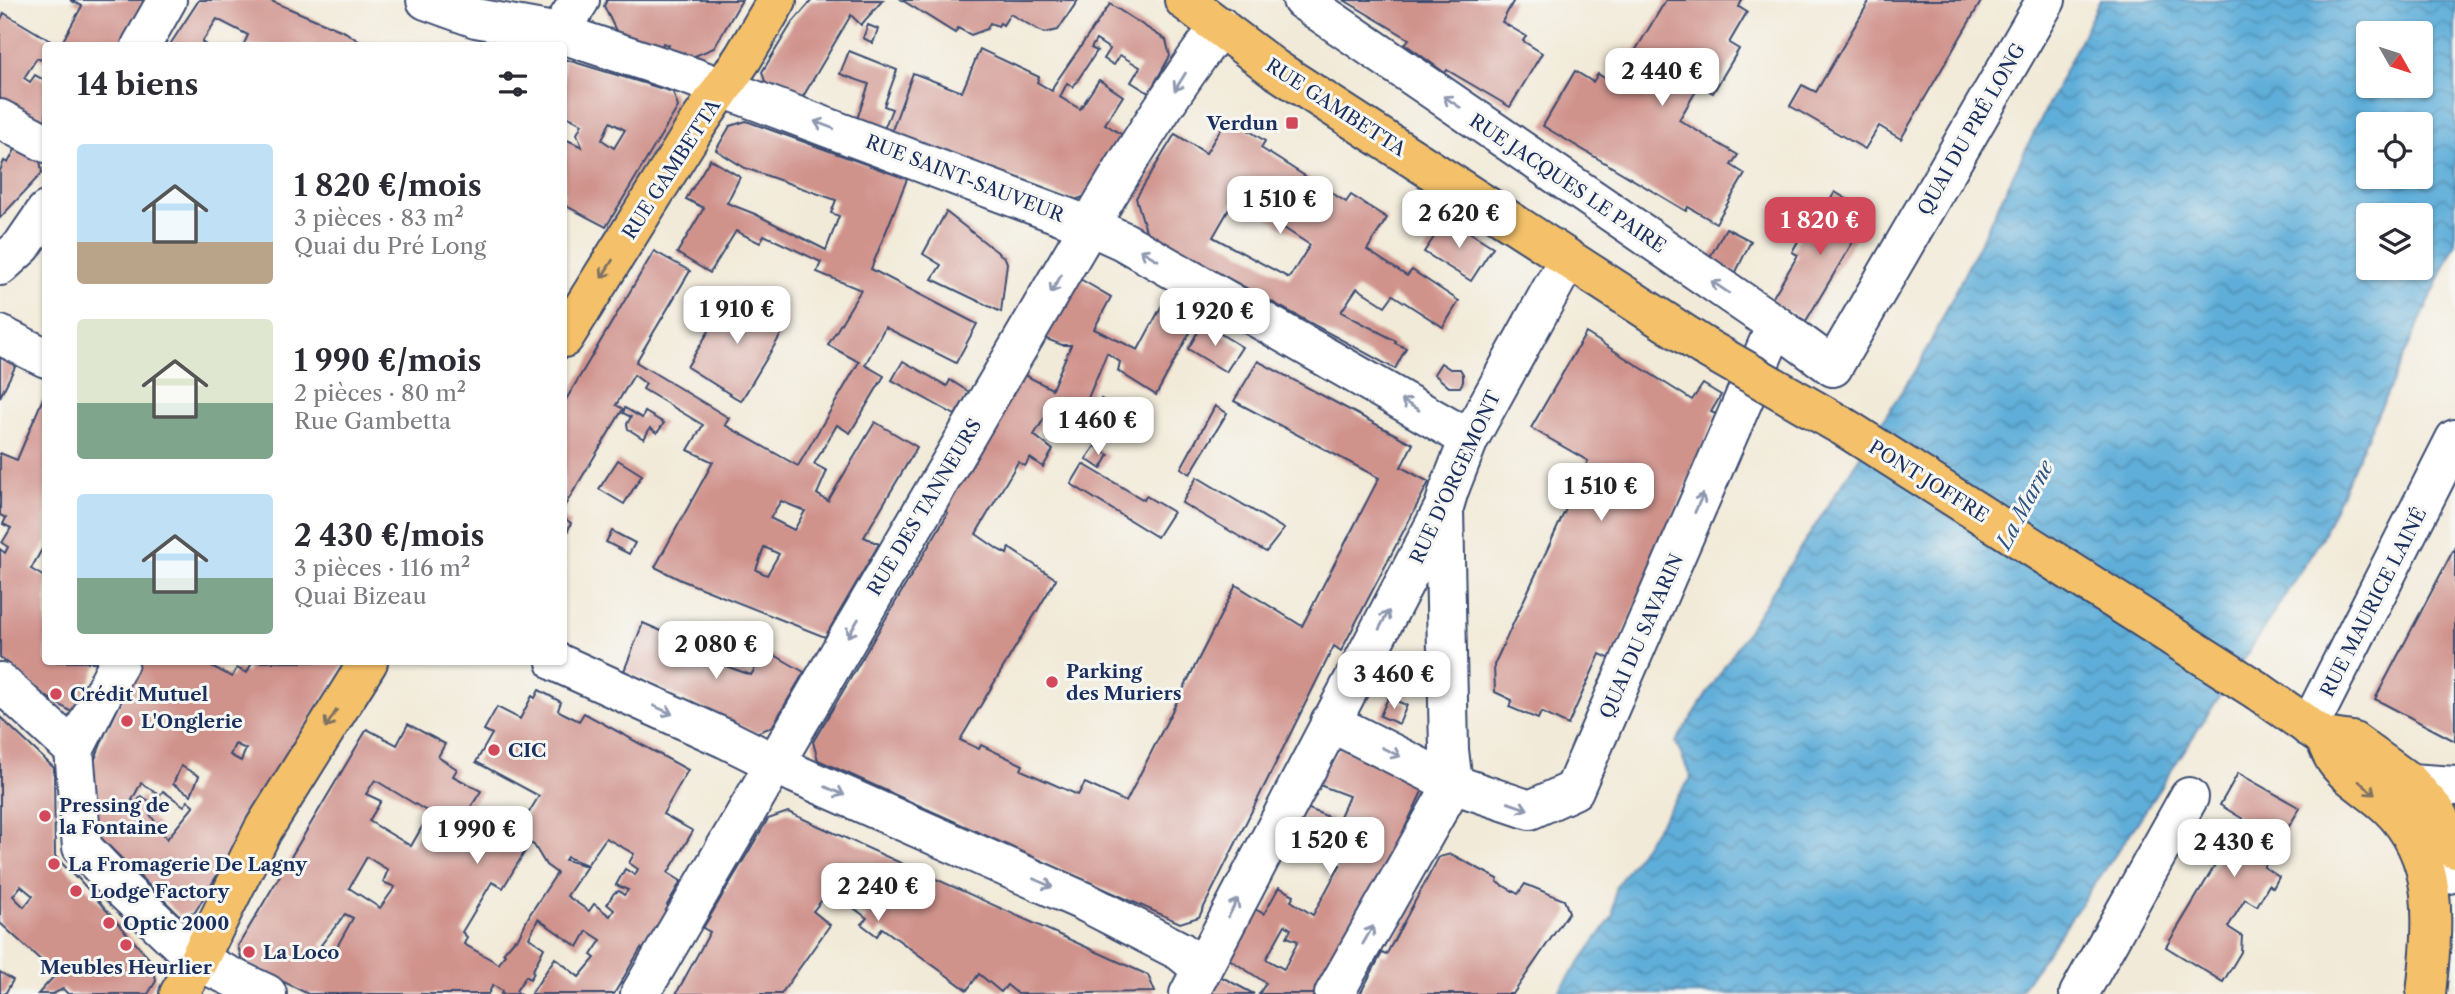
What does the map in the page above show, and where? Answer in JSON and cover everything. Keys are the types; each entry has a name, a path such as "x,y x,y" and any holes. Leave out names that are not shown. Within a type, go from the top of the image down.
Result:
{"main road":[{"name":"RUE GAMBETTA","path":"567,333 778,0"},
{"name":"RUE GAMBETTA","path":"1184,0 1275,69 1703,346"},
{"name":"PONT JOFFRE","path":"1703,346 1844,427 2258,691 2317,732"},
{"path":"191,973 263,830 366,665"},
{"path":"2317,732 2352,741 2410,783 2436,812 2455,849"},
{"path":"2317,732 2336,762 2389,807 2409,828 2423,855 2442,876 2431,903 2431,949 2426,994"}],"street":[{"path":"143,42 167,0"},
{"name":"RUE SAINT-SAUVEUR","path":"426,0 467,32 559,33 723,87 1090,226 1123,241 1469,439"},
{"path":"559,33 580,0"},
{"name":"RUE JACQUES LE PAIRE","path":"1302,0 1776,325 1833,368"},
{"name":"QUAI DU PRÉ LONG","path":"1833,368 2046,0"},
{"name":"RUE DES TANNEURS","path":"640,994 774,761 1090,226 1194,61 1220,26"},
{"path":"0,119 42,141"},
{"path":"0,266 22,246 42,217"},
{"name":"RUE D'ORGEMONT","path":"1195,981 1444,507 1469,439 1568,260"},
{"name":"QUAI DU SAVARIN","path":"1330,722 1454,784 1530,810 1574,790 1776,325"},
{"path":"0,335 42,356"},
{"name":"RUE MAURICE LAINÉ","path":"2317,732 2453,450"},
{"path":"1334,994 1454,784 1450,750 1444,507"},
{"path":"117,665 74,750 82,847 124,891 191,973 267,994"},
{"path":"563,665 774,761 796,774 1085,902 1180,951 1195,981"},
{"path":"0,682 74,750"},
{"path":"2410,783 2455,786"},
{"path":"2080,994 2189,796"}],"water":[{"name":"La Marne","path":"2100,0 2455,0 2455,244 2320,541 2136,825 2018,994 1557,994 1613,916 1615,888 1691,778 1676,742 1921,361"}],"building":[{"path":"70,0 146,0 123,42 62,42 82,6"},
{"path":"199,0 269,0 345,32 360,42 245,42 248,35 217,19 202,42 172,42"},
{"path":"607,0 742,0 714,48 690,58 667,50 669,45 663,43 661,48 616,31 604,6"},
{"path":"812,0 883,0 861,25 851,15 801,100 767,88 762,72 792,23"},
{"path":"902,0 1078,0 1058,30 1044,33 1010,14 1003,25 990,23 987,29 971,35 958,28 955,33"},
{"path":"1344,0 1514,0 1502,22 1526,36 1523,41 1542,53 1510,107 1447,70 1445,73 1405,44 1409,39"},
{"path":"1666,0 1742,0 1739,7 1747,12 1729,43 1739,49 1713,93 1699,86 1679,120 1738,155 1731,165 1745,174 1716,223 1688,207 1686,211 1543,126 1575,71 1593,82 1598,74 1623,90 1638,65 1629,61"},
{"path":"1870,0 1982,0 1901,139 1879,126 1865,149 1790,106 1802,85 1816,92"},
{"path":"1110,4 1166,40 1170,56 1149,93 1131,82 1140,67 1120,55 1114,65 1104,59 1110,49 1096,40 1091,48 1097,51 1073,87 1067,83 1060,97 1080,109 1099,80 1123,96 1105,124 1124,136 1089,195 1075,200 891,133 913,73 962,92 980,49 1039,77 1037,82 1052,91"},
{"path":"4,13 52,42 42,42 42,60 37,58 24,78 30,82 35,75 42,79 42,121 0,99 0,21"},
{"path":"868,25 878,29 873,43 863,38"},
{"path":"849,51 897,70 884,106 892,109 884,129 857,119 869,84 840,74"},
{"path":"567,60 673,92 678,107 606,227 567,207 567,140 582,147 577,134 582,124 567,116","holes":["610,122 625,130 614,148 602,140"]},
{"path":"1228,117 1265,141 1261,148 1346,202 1351,195 1387,218 1367,250 1407,276 1412,270 1459,301 1443,327 1393,295 1385,306 1357,288 1341,312 1406,348 1395,369 1147,234 1136,198 1175,134 1206,153","holes":["1236,197 1310,245 1289,278 1213,237"]},
{"path":"746,121 907,179 871,269 977,324 956,363 885,327 865,365 884,376 850,433 837,425 814,464 827,471 817,494 828,501 875,422 917,447 864,537 879,544 825,637 681,580 655,567 713,462 688,450 703,425 643,389 646,384 634,375 616,405 623,409 567,502 567,398 654,251 690,271 636,362 729,418 725,425 798,466 859,362 828,345 861,290 817,272 821,262 764,235 760,243 736,231 710,273 677,253 704,208 686,199 710,159 740,177 727,203 826,250 839,216 831,213 836,200 745,168 716,150 730,126","holes":["781,501 805,511 794,530 770,518","764,547 779,554 767,575 756,570"]},
{"path":"18,144 40,159 42,173 0,218 0,171 4,161 8,163"},
{"path":"1835,192 1870,213 1806,321 1770,302 1798,255 1792,252 1802,234 1808,238"},
{"path":"946,212 1005,258 1007,263 1001,312 932,279 941,265 923,254"},
{"path":"1447,218 1493,247 1471,281 1424,252"},
{"path":"1726,228 1751,241 1735,274 1710,257"},
{"path":"1080,279 1111,297 1094,329 1138,350 1170,290 1203,308 1156,395 1118,371 1120,362 1107,353 1088,398 1098,404 1101,399 1129,416 1121,431 1116,428 1109,439 1051,407 1034,435 1053,450 1043,467 1030,458 1025,466 1018,462 977,532 976,534 999,550 1007,554 1009,548 1056,579 960,740 979,749 981,745 1023,765 1021,770 1078,795 1085,783 1126,802 1236,585 1302,626 1379,478 1234,401 1258,361 1413,444 1401,467 1429,482 1341,651 1334,646 1199,917 1180,923 818,760 813,742 948,513 943,509 1023,374 1052,389 1071,345 1062,345 1044,338"},
{"path":"732,293 788,323 741,401 687,367"},
{"path":"1203,323 1242,347 1226,372 1188,349"},
{"path":"1586,333 1692,400 1703,384 1721,395 1711,412 1716,414 1613,660 1600,654 1568,725 1541,712 1538,719 1509,707 1512,700 1495,692 1494,665 1588,461 1531,428"},
{"path":"0,357 16,365 0,397"},
{"path":"903,361 947,386 950,380 969,392 955,415 892,380"},
{"path":"1441,363 1450,369 1460,369 1463,382 1460,387 1449,387 1434,374"},
{"path":"42,401 42,549 31,569 42,576 42,665 98,665 75,714 44,695 0,657 0,549 5,553 8,547 2,543 11,528 3,524 6,518 0,515 0,453 17,460"},
{"path":"1215,406 1227,413 1190,474 1181,468"},
{"path":"625,408 642,418 645,412 664,423 657,433 650,428 644,439 628,429 627,424 631,417 623,413"},
{"path":"1095,446 1109,455 1101,469 1086,459"},
{"path":"618,460 642,475 624,504 599,489"},
{"path":"1083,464 1144,500 1146,496 1173,512 1157,537 1071,484"},
{"path":"1197,477 1284,529 1266,552 1182,503"},
{"path":"612,531 635,543 629,554 606,542"},
{"path":"2455,547 2455,741 2375,699"},
{"path":"643,623 666,633 663,640 686,652 751,675 766,650 804,672 772,727 756,733 624,671"},
{"path":"139,665 210,665 232,677 237,668 247,673 251,665 343,665 195,912 179,915 101,838 97,839 89,774 109,724","holes":["235,744 246,749 241,761 230,755","181,766 199,776 191,795 173,784","141,783 160,795 163,791 184,806 188,801 194,806 167,839 149,813 154,804 141,796 137,803 132,800"]},
{"path":"539,690 561,702 558,710 563,713 579,721 584,713 688,770 663,814 693,831 668,873 681,881 667,905 671,908 646,952 641,948 614,994 531,994 555,958 579,977 595,958 591,955 601,940 587,931 578,947 538,919 529,938 544,948 532,972 534,973 530,979 526,976 516,991 520,994 501,994 502,991 493,985 488,994 308,994 242,961 238,946 367,729 397,745 408,724 445,744 438,757 457,769 453,776 481,791 469,810 515,835 539,796 476,762 492,734 484,730 497,707 520,719 532,696 535,698","holes":["375,780 430,813 411,846 369,821 381,801 366,794","606,838 634,854 629,863 638,869 635,875 625,869 616,885 628,890 624,895 619,891 614,893 607,904 614,910 610,916 594,904 589,911 567,896 587,866 565,860 567,857 587,865","530,843 546,865 557,873 530,914 517,940 503,953 505,954 499,964 464,944 467,937 462,932 492,882 503,888","367,857 388,870 383,882 395,887 380,908 349,888","345,914 353,918 334,952 321,945"]},
{"path":"1388,698 1407,705 1399,724 1380,716"},
{"path":"0,717 54,768 55,856 153,963 156,981 148,994 68,994 63,989 53,994 38,994 56,974 0,923","holes":["21,886 33,896 24,907 13,896"]},
{"path":"1340,747 1426,783 1389,862 1316,994 1259,994 1266,983 1226,957 1251,907 1264,914 1279,887 1294,895 1291,901 1313,915 1340,865 1297,846 1305,827 1294,822 1302,806 1338,821 1349,796 1314,783","holes":["1285,925 1291,929 1287,937 1298,941 1284,969 1266,959"]},
{"path":"2238,773 2300,808 2264,867 2279,877 2273,888 2269,885 2257,906 2245,899 2228,927 2242,936 2241,952 2223,982 2166,947 2243,819 2220,805"},
{"path":"788,812 1148,975 1155,992 1018,994 1007,985 1001,992 979,974 967,990 882,928 877,936 861,924 867,918 830,890 813,911 830,925 781,994 676,994 710,932 703,928 768,819"},
{"path":"1451,854 1498,879 1497,882 1518,894 1525,884 1564,900 1569,912 1513,994 1360,994 1382,953 1386,955 1439,857"},
{"path":"0,972 13,980 5,994 0,994"},
{"path":"1216,974 1254,994 1205,994"}],"place":[{"name":"Verdun","path":"1292,123"},
{"name":"Parking des Muriers","path":"1052,682"},
{"name":"Crédit Mutuel","path":"56,694"},
{"name":"L'Onglerie","path":"127,721"},
{"name":"CIC","path":"494,750"},
{"name":"Pressing de la Fontaine","path":"45,816"},
{"name":"La Fromagerie De Lagny","path":"54,864"},
{"name":"Lodge Factory","path":"76,891"},
{"name":"Optic 2000","path":"109,923"},
{"name":"Meubles Heurlier","path":"126,945"},
{"name":"La Loco","path":"249,952"}]}
